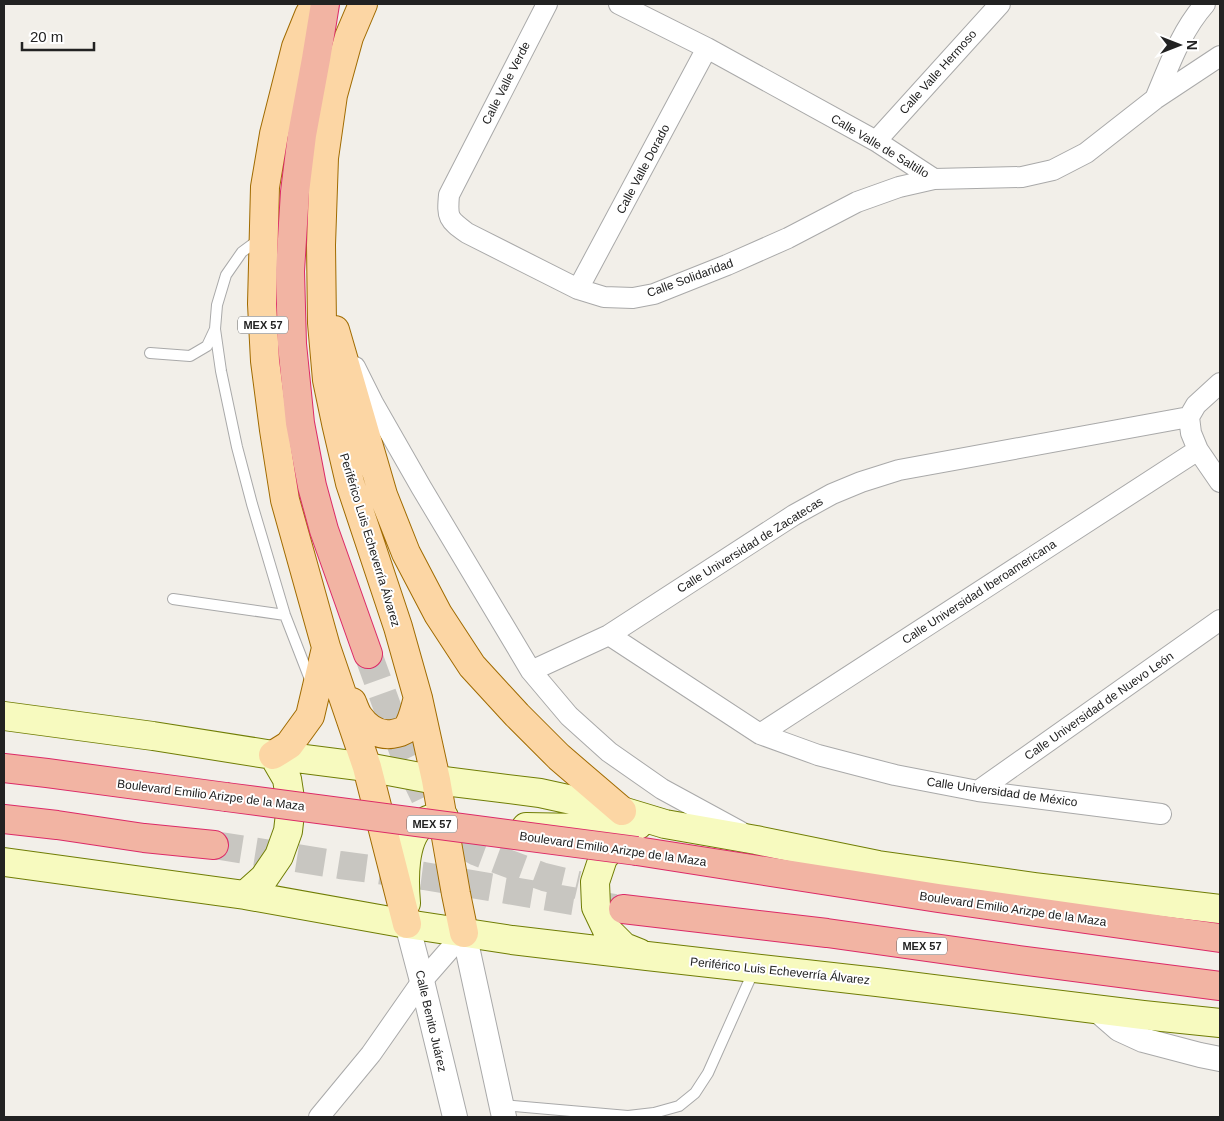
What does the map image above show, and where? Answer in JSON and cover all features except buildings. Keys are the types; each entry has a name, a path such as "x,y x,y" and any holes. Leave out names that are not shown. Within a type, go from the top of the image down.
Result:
{"highway":[{"path":"325,4 302,135 295,192 290,270 292,344 300,423 312,486 324,530 368,654"},
{"name":"Boulevard Emilio Arizpe de la Maza","path":"4,768 637,851 948,900 1220,938"},
{"path":"4,820 214,845"},
{"name":"MEX 57","path":"623,903 666,914 827,932 1019,960 1220,986"}],"main road":[{"name":"MEX 57","path":"316,4 296,47 274,134 265,187 262,304 265,361 285,500 326,647 367,767 407,924"},
{"name":"Periférico Luis Echeverría Álvarez","path":"363,4 349,37 333,95 324,158 321,245 322,323 328,380 350,483 398,627 418,698 436,780 464,933"},
{"path":"321,245 326,297 383,495 406,553 438,614 472,666 517,715 559,757 622,812"},
{"path":"273,755 290,745 310,716 326,647"},
{"path":"326,647 358,717 376,732 394,734 406,728 411,721 418,698"},
{"path":"4,716 367,767 436,780 540,793 665,824 878,865 1035,887 1220,909"},
{"path":"4,862 245,896 264,878 274,864 288,831 291,805 288,779 273,755"},
{"path":"407,924 404,881 408,850 414,832 422,823 431,818 443,817 528,828 582,828 665,824"},
{"path":"647,956 624,947 607,930 596,907 595,882 603,858 619,839 665,824"},
{"name":"Periférico Luis Echeverría Álvarez","path":"245,896 464,933 1220,1023"}],"street":[{"name":"Calle Valle Verde","path":"466,162 547,4"},
{"name":"Calle Valle de Saltillo","path":"620,4 707,48 876,141 934,179 1022,177 1053,170 1086,154 1155,99 1182,38 1194,17 1205,4"},
{"name":"Calle Valle Hermoso","path":"876,141 1000,4"},
{"name":"Calle Valle Dorado","path":"578,289 707,48"},
{"path":"1155,99 1220,56"},
{"name":"Calle Solidaridad","path":"466,162 450,195 447,211 453,223 467,234 578,289 604,297 633,298 654,294 736,262 788,238 857,202 899,187 934,179"},
{"path":"333,323 373,403 416,478 532,670 569,716 609,752 662,789 756,840"},
{"path":"1220,383 1196,405 1189,417 1191,433 1198,450 1220,482"},
{"name":"Calle Universidad de Zacatecas","path":"532,670 609,635 794,515 832,494 861,482 900,470 1189,417"},
{"name":"Calle Universidad Iberoamericana","path":"760,734 1198,450"},
{"name":"Calle Universidad de Nuevo León","path":"978,791 1220,620"},
{"name":"Calle Universidad de México","path":"609,635 760,734 818,755 895,776 978,791 1161,814"},
{"name":"Calle Benito Juárez","path":"407,924 454,1117"},
{"path":"319,1117 371,1054 422,981 464,933"},
{"path":"464,933 502,1111"},
{"path":"1096,1009 1119,1030 1144,1040 1200,1056 1220,1059"}],"lane":[{"path":"264,236 242,252 226,275 217,305 215,329 221,371 237,447 252,504 285,615 316,695"},
{"path":"150,353 190,356 207,346 215,329"},
{"path":"173,599 285,615"},
{"path":"502,1111 628,1116 654,1113 679,1106 695,1093 708,1073 755,968"}],"tunnel":[{"path":"368,654 405,756 428,804 448,831 461,843 477,852 544,877 578,885"},
{"path":"214,845 424,876 620,909"}]}
